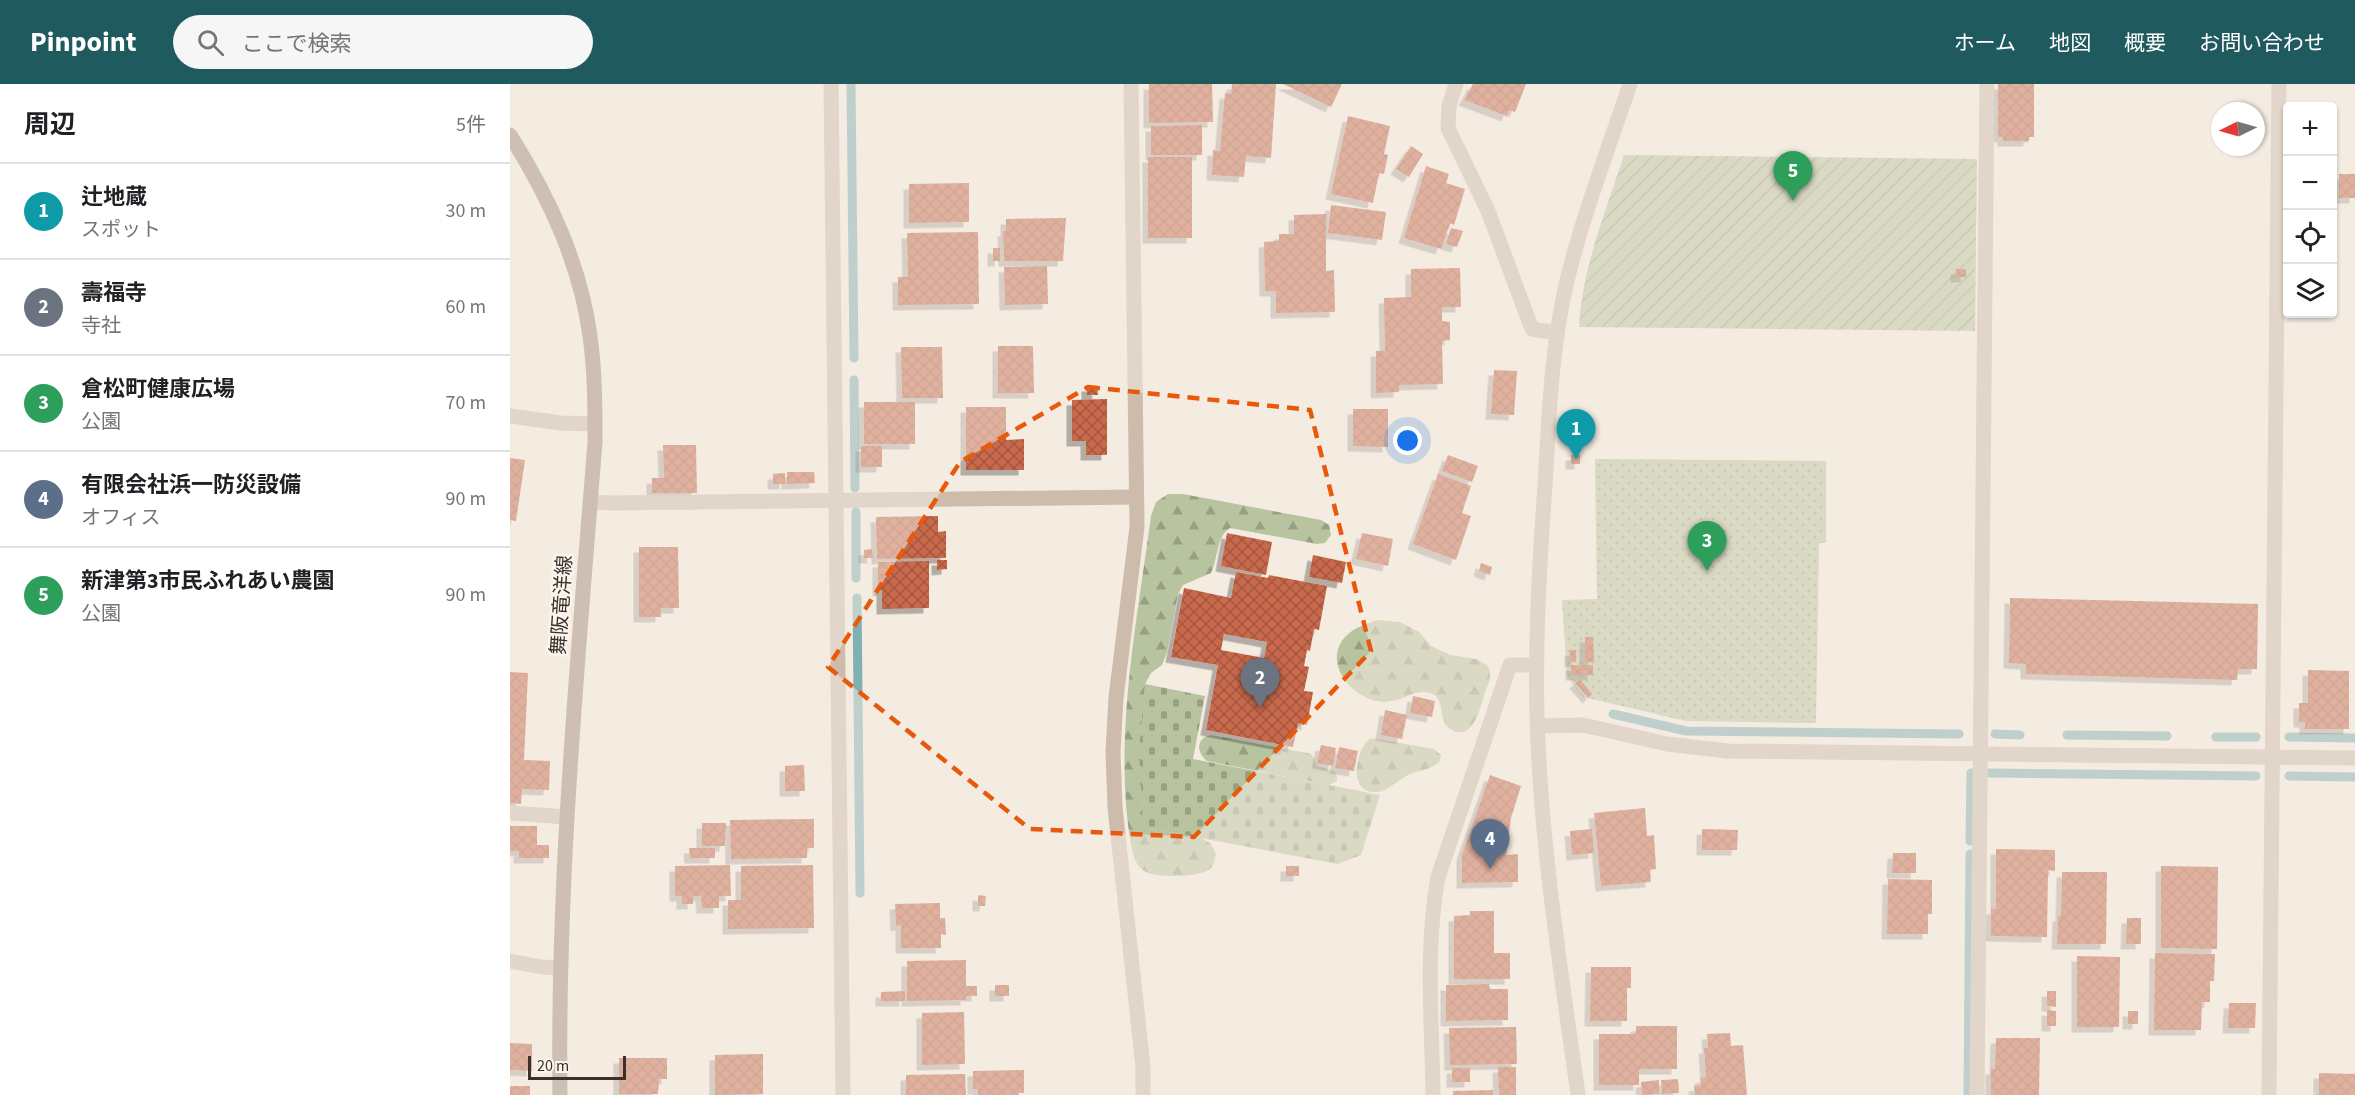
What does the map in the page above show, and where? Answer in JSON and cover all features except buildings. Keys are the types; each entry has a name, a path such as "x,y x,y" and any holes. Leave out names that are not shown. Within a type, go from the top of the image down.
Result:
{"main road":[{"name":"舞阪竜洋線","path":"510,135 547,200 579,282 590,334 595,388 590,502 567,817 560,968 560,1095"}],"street":[{"path":"831,84 843,1095"},
{"path":"1131,84 1137,527 1116,698 1113,752 1115,807 1143,1067 1143,1095"},
{"path":"1578,1095 1551,898 1543,821 1537,726 1538,588 1549,416 1557,333 1566,286 1579,239 1630,84"},
{"path":"1977,1095 1987,84"},
{"path":"2270,1095 2279,84"},
{"path":"1453,85 1448,117 1452,139 1488,211 1532,329 1557,333"},
{"path":"510,416 561,423 595,424"},
{"path":"590,502 1136,497"},
{"path":"1433,1095 1431,941 1432,909 1438,877 1510,665 1536,665"},
{"path":"1537,726 1583,725 1667,744 1707,750 2355,758"},
{"path":"510,813 567,817"},
{"path":"510,961 560,968"}],"highlighted area":[{"path":"1088,387 1310,410 1371,651 1194,837 1030,829 828,667 960,462"}],"green space":[{"path":"1624,155 1977,159 1975,331 1579,327 1590,261"},
{"path":"1595,459 1826,461 1826,543 1819,543 1816,723 1686,721 1583,697 1567,677 1562,600 1597,599"},
{"path":"1168,494 1183,494 1321,520 1329,525 1331,535 1325,543 1317,544 1230,528 1222,537 1211,573 1183,585 1178,594 1167,652 1162,665 1151,673 1145,684 1142,804 1144,818 1149,827 1201,838 1210,843 1216,854 1213,866 1207,871 1180,876 1152,874 1143,870 1137,863 1132,850 1125,768 1129,683 1151,516 1156,502"},
{"path":"1378,620 1400,622 1419,632 1431,646 1450,655 1476,659 1487,665 1490,672 1489,681 1478,715 1470,727 1459,732 1447,726 1438,700 1430,693 1418,693 1385,702 1367,698 1349,685 1338,666 1339,646 1353,630"},
{"path":"1145,684 1205,696 1193,759 1380,795 1361,855 1338,864 1153,829 1146,825 1143,818 1139,752"},
{"path":"1211,735 1311,754 1318,766 1336,772 1337,781 1329,785 1207,761 1201,754 1199,746 1202,739"},
{"path":"1371,738 1434,749 1441,755 1440,761 1430,768 1410,774 1385,789 1377,792 1367,791 1361,786 1357,770 1361,751"}],"waterway":[{"path":"851,85 854,358"},
{"path":"854,380 855,488"},
{"path":"856,512 856,578"},
{"path":"857,598 860,893"},
{"path":"1613,714 1686,731 1959,734"},
{"path":"1995,734 2020,735"},
{"path":"2067,735 2167,736"},
{"path":"2216,737 2256,737"},
{"path":"2289,737 2355,738"},
{"path":"1970,841 1971,773 1973,773"},
{"path":"1990,773 2256,776"},
{"path":"2289,776 2355,777"},
{"path":"1968,1095 1970,854"}],"place":[{"name":"新津第3市民ふれあい農園","path":"1793,201"},
{"name":"辻地蔵","path":"1576,459"},
{"name":"倉松町健康広場","path":"1707,571"},
{"name":"壽福寺","path":"1260,708"},
{"name":"有限会社浜一防災設備","path":"1490,869"}]}
